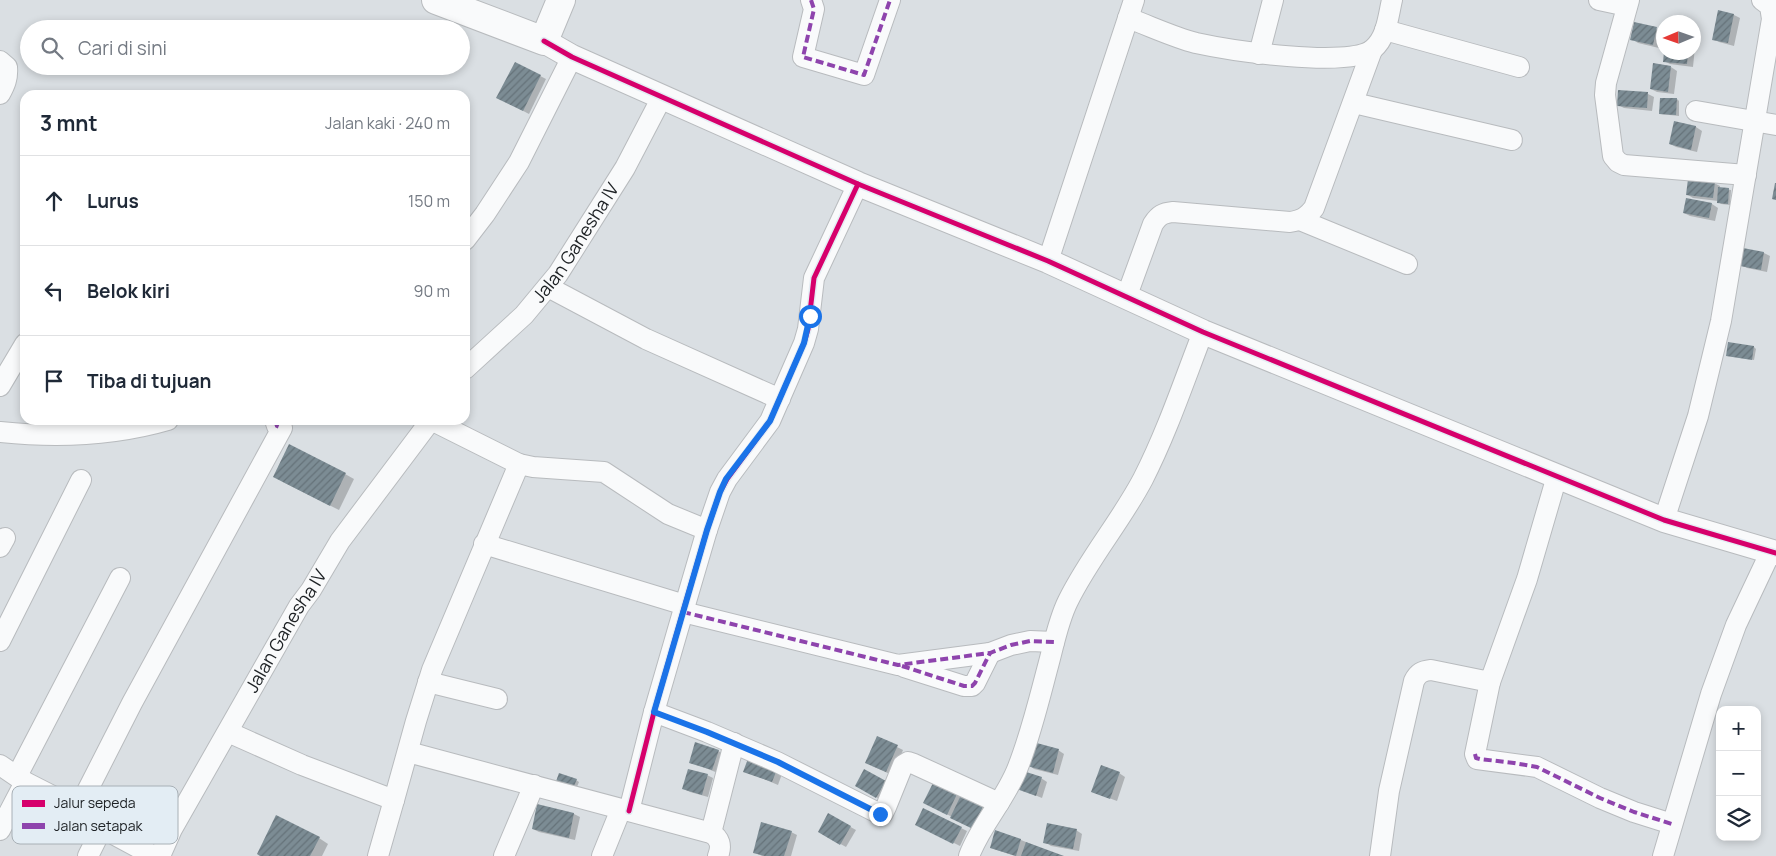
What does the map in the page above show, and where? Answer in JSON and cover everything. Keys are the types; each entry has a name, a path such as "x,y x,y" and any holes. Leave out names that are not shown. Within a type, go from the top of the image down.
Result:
{"main road":[{"path":"436,0 544,41 561,0"}],"street":[{"path":"811,0 814,9 803,57 864,75 890,0"},
{"path":"1259,54 1273,0"},
{"path":"1126,298 1153,224 1163,213 1173,212 1290,222 1308,216 1314,208 1372,50 1385,30 1392,0"},
{"path":"1599,0 1628,3 1606,82 1613,156 1618,162 1624,165 1746,175"},
{"path":"1664,520 1698,416 1721,322 1772,19 1770,6 1762,0"},
{"path":"1048,261 1131,9 1195,43 1259,54 1345,58 1360,56 1372,50"},
{"path":"1385,30 1519,67"},
{"path":"544,41 572,57 858,184 1048,261 1203,332 1664,520 1774,552 1736,625 1711,694 1663,856"},
{"path":"470,234 519,162 572,57"},
{"path":"0,61 7,67 8,79 0,94"},
{"name":"Jalan Ganesha IV","path":"470,364 524,315 558,274 625,168 662,97"},
{"path":"1354,103 1512,140"},
{"path":"1696,111 1776,125"},
{"path":"602,856 625,810 707,530 720,492 732,472 770,421 780,399 808,330 814,278 858,184"},
{"path":"1300,220 1407,264"},
{"path":"548,287 646,339 780,399"},
{"path":"969,856 982,827 999,803 1018,770 1028,742 1054,642 1067,603 1079,579 1142,481 1155,454 1203,332"},
{"path":"0,386 20,352"},
{"path":"0,432 19,434 82,427 118,431 145,425"},
{"path":"90,786 132,703 282,428 277,425"},
{"name":"Jalan Ganesha IV","path":"178,819 299,606 311,590 340,541 427,425"},
{"path":"441,425 519,464 604,472 668,514 707,530"},
{"path":"378,856 428,682 519,464"},
{"path":"1557,476 1527,579 1490,682 1476,754 1477,759 1537,767 1600,798 1634,812 1672,824"},
{"path":"0,641 81,480"},
{"path":"484,544 684,608 898,665 964,686 972,686 975,683 990,653"},
{"path":"18,786 120,578"},
{"path":"898,665 990,653 1024,642 1054,642"},
{"path":"1380,856 1389,791 1414,680 1418,674 1431,670 1490,682"},
{"path":"428,682 497,699"},
{"path":"654,712 778,762 880,814 883,813 886,807 903,765 908,762 999,803"},
{"path":"228,732 302,765 394,800"},
{"path":"711,833 734,743"},
{"path":"408,752 711,833 717,836 720,842 718,856"},
{"path":"0,764 34,786"},
{"path":"504,856 534,785"},
{"path":"0,830 12,801"},
{"path":"88,856 94,844"},
{"path":"132,844 154,856"},
{"name":"Jalan Ganesha IV","path":"160,856 165,844"}],"building":[{"path":"1718,10 1734,14 1728,43 1712,40"},
{"path":"1634,22 1656,27 1653,45 1630,40"},
{"path":"1663,60 1687,60 1687,64 1663,62"},
{"path":"515,62 541,75 523,111 496,98"},
{"path":"1653,63 1671,66 1668,92 1650,89"},
{"path":"1618,90 1648,92 1647,108 1617,106"},
{"path":"1660,98 1677,98 1676,115 1659,114"},
{"path":"1674,121 1696,126 1691,150 1669,144"},
{"path":"1688,179 1715,182 1713,198 1686,195"},
{"path":"1776,183 1776,200 1772,199"},
{"path":"1718,187 1729,188 1728,204 1717,203"},
{"path":"1686,198 1712,203 1709,218 1683,213"},
{"path":"1743,248 1764,252 1761,270 1740,266"},
{"path":"1728,342 1754,346 1752,360 1726,356"},
{"path":"289,444 346,473 330,506 273,477"},
{"path":"877,736 898,745 886,772 865,763"},
{"path":"695,742 719,750 712,770 689,763"},
{"path":"1033,742 1059,749 1053,773 1027,766"},
{"path":"749,756 778,767 772,782 743,772"},
{"path":"1101,765 1120,772 1110,799 1091,792"},
{"path":"688,769 708,774 702,795 682,789"},
{"path":"864,769 886,781 876,798 855,786"},
{"path":"1020,770 1042,777 1036,796 1014,788"},
{"path":"559,773 577,779 571,793 554,787"},
{"path":"934,781 958,792 947,815 923,803"},
{"path":"962,793 984,804 973,829 950,818"},
{"path":"537,804 574,813 569,838 532,829"},
{"path":"923,808 962,827 953,844 915,825"},
{"path":"828,813 851,826 840,845 818,832"},
{"path":"276,815 320,837 310,856 260,856 257,854"},
{"path":"761,822 792,831 784,856 765,856 753,853"},
{"path":"1047,823 1077,829 1073,849 1043,843"},
{"path":"995,830 1021,839 1016,856 990,848"},
{"path":"1026,842 1064,856 1021,856"}],"marked path":[{"path":"811,0 814,9 803,57 864,75 890,0"},
{"path":"277,425 282,428"},
{"path":"683,612 898,665 990,653 1011,645 1030,641 1054,642"},
{"path":"902,666 964,686 972,686 990,653"},
{"path":"1475,754 1476,758 1480,759 1537,767 1600,798 1634,812 1672,824"}],"cycle path":[{"path":"544,41 572,57 858,184 1048,261 1203,332 1664,520 1776,553"},
{"path":"629,811 654,712 707,530 720,492 727,479 770,421 804,343 808,329 814,278 858,184"}],"route":[{"path":"810,316 804,343 770,421 726,479 720,492 707,530 654,712 778,762 880,814"}]}
